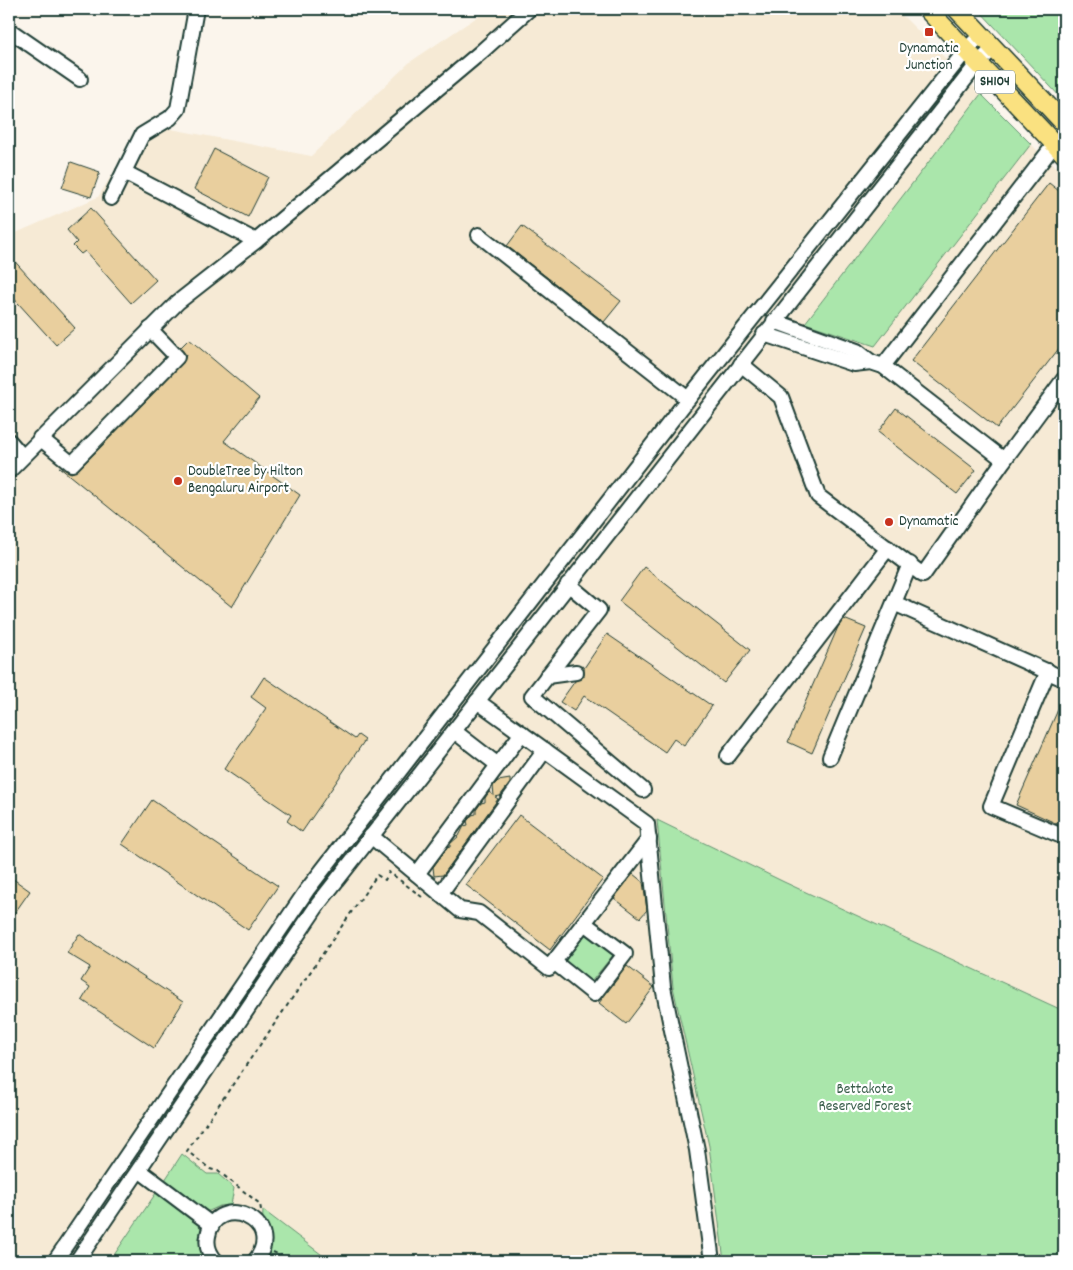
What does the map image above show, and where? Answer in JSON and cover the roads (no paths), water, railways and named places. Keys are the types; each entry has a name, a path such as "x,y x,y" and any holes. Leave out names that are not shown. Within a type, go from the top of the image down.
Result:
{"main road":[{"name":"SH104","path":"928,9 1059,150"},
{"name":"SH104","path":"957,9 1064,124"}],"street":[{"path":"111,198 144,133 170,118 178,109 196,9"},
{"path":"9,471 178,302 256,241 481,52 529,9"},
{"path":"9,30 80,79"},
{"path":"77,1261 319,903 774,321 972,56 981,35"},
{"path":"55,1261 307,890 688,399 972,56 994,48"},
{"path":"764,334 854,364 877,364 1059,150"},
{"path":"124,172 256,241"},
{"path":"479,235 688,399"},
{"path":"774,321 857,351 1004,460"},
{"path":"40,438 72,464 177,357 150,329"},
{"path":"741,364 781,397 818,496 923,575 1064,379"},
{"path":"9,441 22,456"},
{"path":"728,756 888,548"},
{"path":"830,757 910,564"},
{"path":"568,584 599,610 532,696 643,790"},
{"path":"894,603 1064,679"},
{"path":"1048,671 991,806 1064,837"},
{"path":"547,676 576,672"},
{"path":"477,701 643,819 647,824 663,988 697,1150 712,1261"},
{"path":"454,731 498,765"},
{"path":"417,874 522,733"},
{"path":"434,898 545,750"},
{"path":"372,836 417,874 434,898 460,910 479,913 549,968 649,839"},
{"path":"554,962 594,994 624,954 584,923"},
{"path":"138,1170 212,1225"},
{"path":"200,1261 212,1256 207,1239 212,1225 223,1216 244,1214 256,1222 260,1228 263,1242 259,1256 255,1261"}],"place":[{"name":"Dynamatic Junction","path":"929,32"},
{"name":"DoubleTree by Hilton Bengaluru Airport","path":"178,481"},
{"name":"Dynamatic","path":"889,522"}],"park label":[{"name":"Bettakote Reserved Forest","path":"865,1098"}]}
